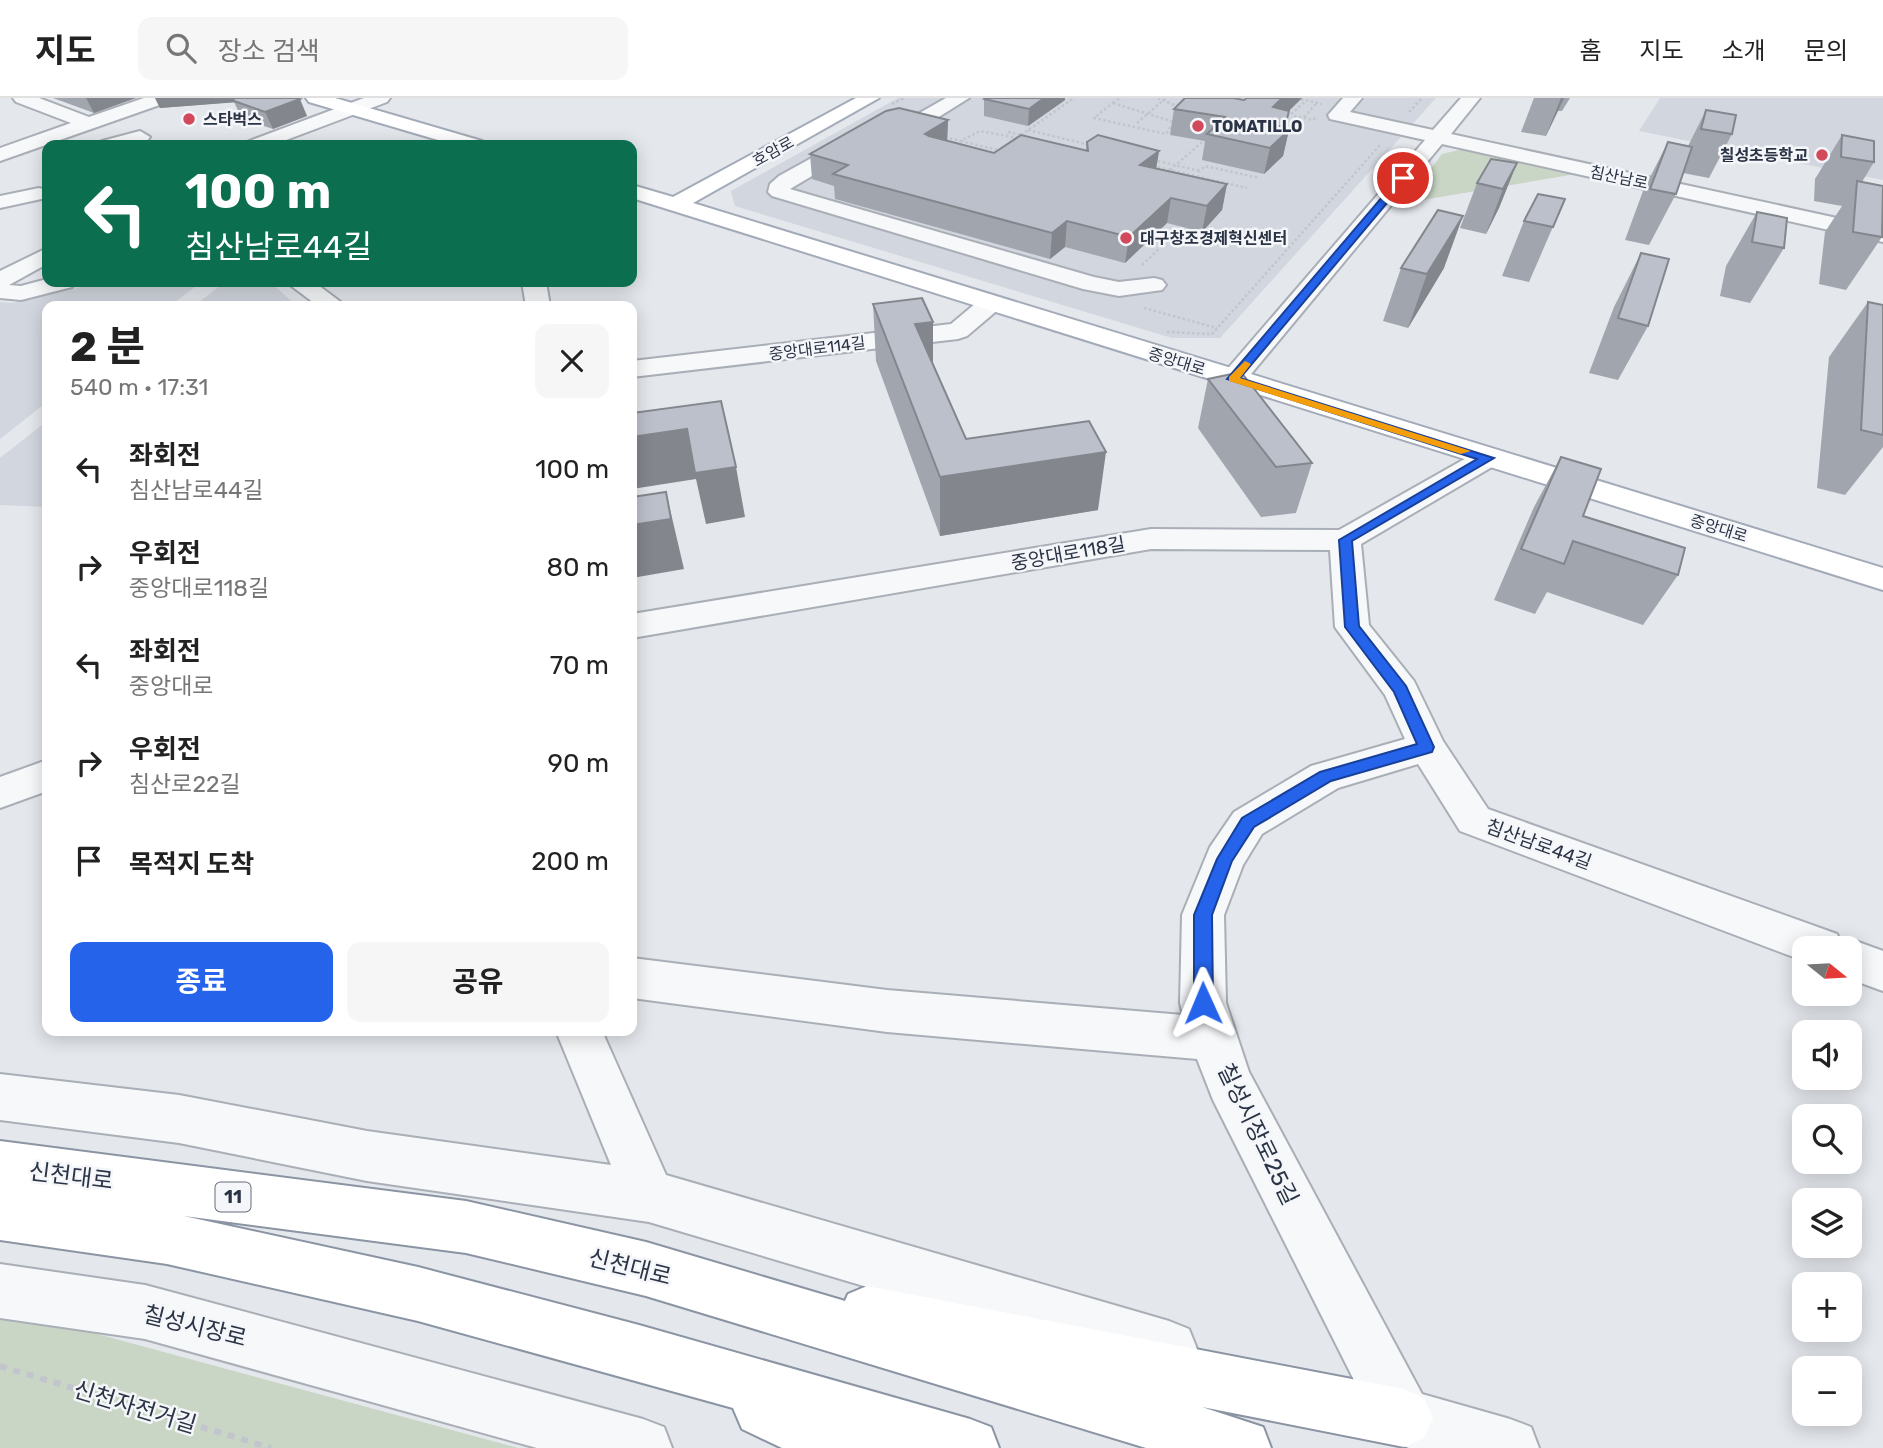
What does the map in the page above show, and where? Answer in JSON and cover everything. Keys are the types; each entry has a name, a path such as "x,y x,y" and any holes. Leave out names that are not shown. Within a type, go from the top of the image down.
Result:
{"main road":[{"path":"315,98 458,140"},
{"name":"호암로","path":"675,204 883,102"},
{"name":"중앙대로","path":"637,193 1883,579"},
{"name":"신천대로","path":"0,1166 466,1227 646,1269 1242,1448"},
{"path":"0,1214 167,1238 418,1294 639,1353 970,1448"},
{"path":"646,1269 1404,1418"},
{"path":"639,1353 847,1448"}],"street":[{"path":"44,140 162,98"},
{"path":"269,140 381,98"},
{"path":"960,98 932,115 880,128 786,180 780,184 779,192 1091,284 1119,289 1154,285"},
{"name":"침산남로","path":"1353,98 1337,115 1883,235"},
{"path":"1233,379 1471,98"},
{"path":"16,101 90,124"},
{"path":"883,102 932,115"},
{"path":"128,140 140,137"},
{"path":"0,155 42,141"},
{"path":"0,202 39,194"},
{"path":"0,280 42,258"},
{"path":"0,291 21,293 44,287"},
{"path":"306,287 326,301"},
{"name":"중앙대로114길","path":"637,368 958,331 991,303"},
{"path":"1345,540 1488,458"},
{"name":"중앙대로118길","path":"637,625 1152,539 1345,540"},
{"name":"침산남로44길","path":"1345,540 1352,627 1401,690 1427,747 1475,820 1792,937"},
{"name":"칠성시장로25길","path":"1404,1418 1230,1084 1203,1003 1203,915 1225,859 1248,822 1325,777 1427,747"},
{"path":"0,793 42,777"},
{"path":"1862,963 1883,971"},
{"path":"637,979 887,1011 1213,1039"},
{"path":"581,1036 649,1196"},
{"path":"0,1097 179,1119 366,1156 649,1196 1510,1448"},
{"name":"칠성시장로","path":"0,1291 145,1312 643,1448"}],"path":[{"path":"1012,153 961,141 980,131 1016,139 1074,98"},
{"path":"1113,103 1174,122 1166,134 1094,118 1113,103 1120,98"},
{"path":"1158,98 1187,110"},
{"path":"1171,98 1176,106"},
{"path":"1291,105 1297,98 1327,104"},
{"path":"1137,123 1165,99"},
{"path":"1291,114 1307,100"},
{"path":"1284,111 1304,119 1318,103"},
{"path":"1028,130 1095,146"},
{"path":"1008,132 1031,138"},
{"path":"1160,178 1210,135"},
{"path":"1155,328 1168,332 1212,334 1385,139"},
{"path":"960,151 972,144"},
{"path":"1149,159 1200,171"},
{"path":"1143,163 1247,188"},
{"path":"1184,184 1205,166 1259,178"},
{"path":"1137,270 1180,229 1203,235"},
{"name":"신천자전거길","path":"0,1366 271,1448"}],"shaded area":[{"path":"898,98 1436,98 1220,338 1172,338 735,206 731,191"},
{"name":"칠성초등학교","path":"1660,98 1883,98 1883,180 1639,131"},
{"path":"82,287 195,287 177,301 42,301 42,406 0,439 0,302 13,303"},
{"path":"218,287 276,287 291,301 200,301"},
{"path":"42,425 42,507 0,505 0,458"}],"green space":[{"path":"1476,146 1593,171 1405,203 1442,154"},
{"path":"0,1314 31,1316 518,1448 0,1448"}],"building":[{"path":"233,98 300,99 265,112 234,101"},
{"path":"985,98 1044,98 1029,109"},
{"path":"1185,98 1282,98 1273,107 1289,111 1285,127 1256,123 1289,130 1270,148 1207,134 1225,117 1174,109"},
{"path":"899,108 948,120 925,134 929,136 994,153 1021,135 1088,151 1087,142 1098,135 1159,151 1140,165 1227,184 1207,206 1171,198 1129,237 1067,221 1052,233 833,174 848,165 810,154 886,111"},
{"path":"1706,110 1736,115 1732,134 1701,129"},
{"path":"1842,135 1874,141 1874,162 1841,157"},
{"path":"1668,142 1692,147 1676,194 1650,189"},
{"path":"1491,159 1517,163 1503,189 1477,183"},
{"path":"1857,181 1883,186 1882,237 1853,232"},
{"path":"1538,194 1565,199 1553,227 1524,221"},
{"path":"1438,210 1463,216 1427,274 1401,268"},
{"path":"1757,212 1787,218 1784,248 1752,242"},
{"path":"1641,253 1669,259 1648,326 1618,318"},
{"path":"922,298 933,322 915,324 966,439 1089,421 1106,452 940,477 873,304"},
{"path":"1868,302 1883,305 1883,435 1861,430"},
{"path":"1241,372 1312,463 1276,467 1208,379"},
{"path":"721,401 736,467 695,473 687,429 637,436 637,412"},
{"path":"1561,457 1601,469 1583,516 1685,548 1678,575 1573,541 1564,564 1521,549"},
{"path":"666,492 671,519 637,524 637,496"}],"slow traffic":[{"path":"1245,364 1233,379 1465,451"}],"place":[{"name":"스타벅스","path":"189,119"},
{"name":"TOMATILLO","path":"1198,126"},
{"name":"칠성초등학교","path":"1822,155"},
{"name":"대구창조경제혁신센터","path":"1126,238"}],"route":[{"path":"1203,1003 1203,915 1225,859 1248,822 1325,777 1427,747 1401,690 1352,627 1345,540 1488,458 1233,379 1403,178"}]}
